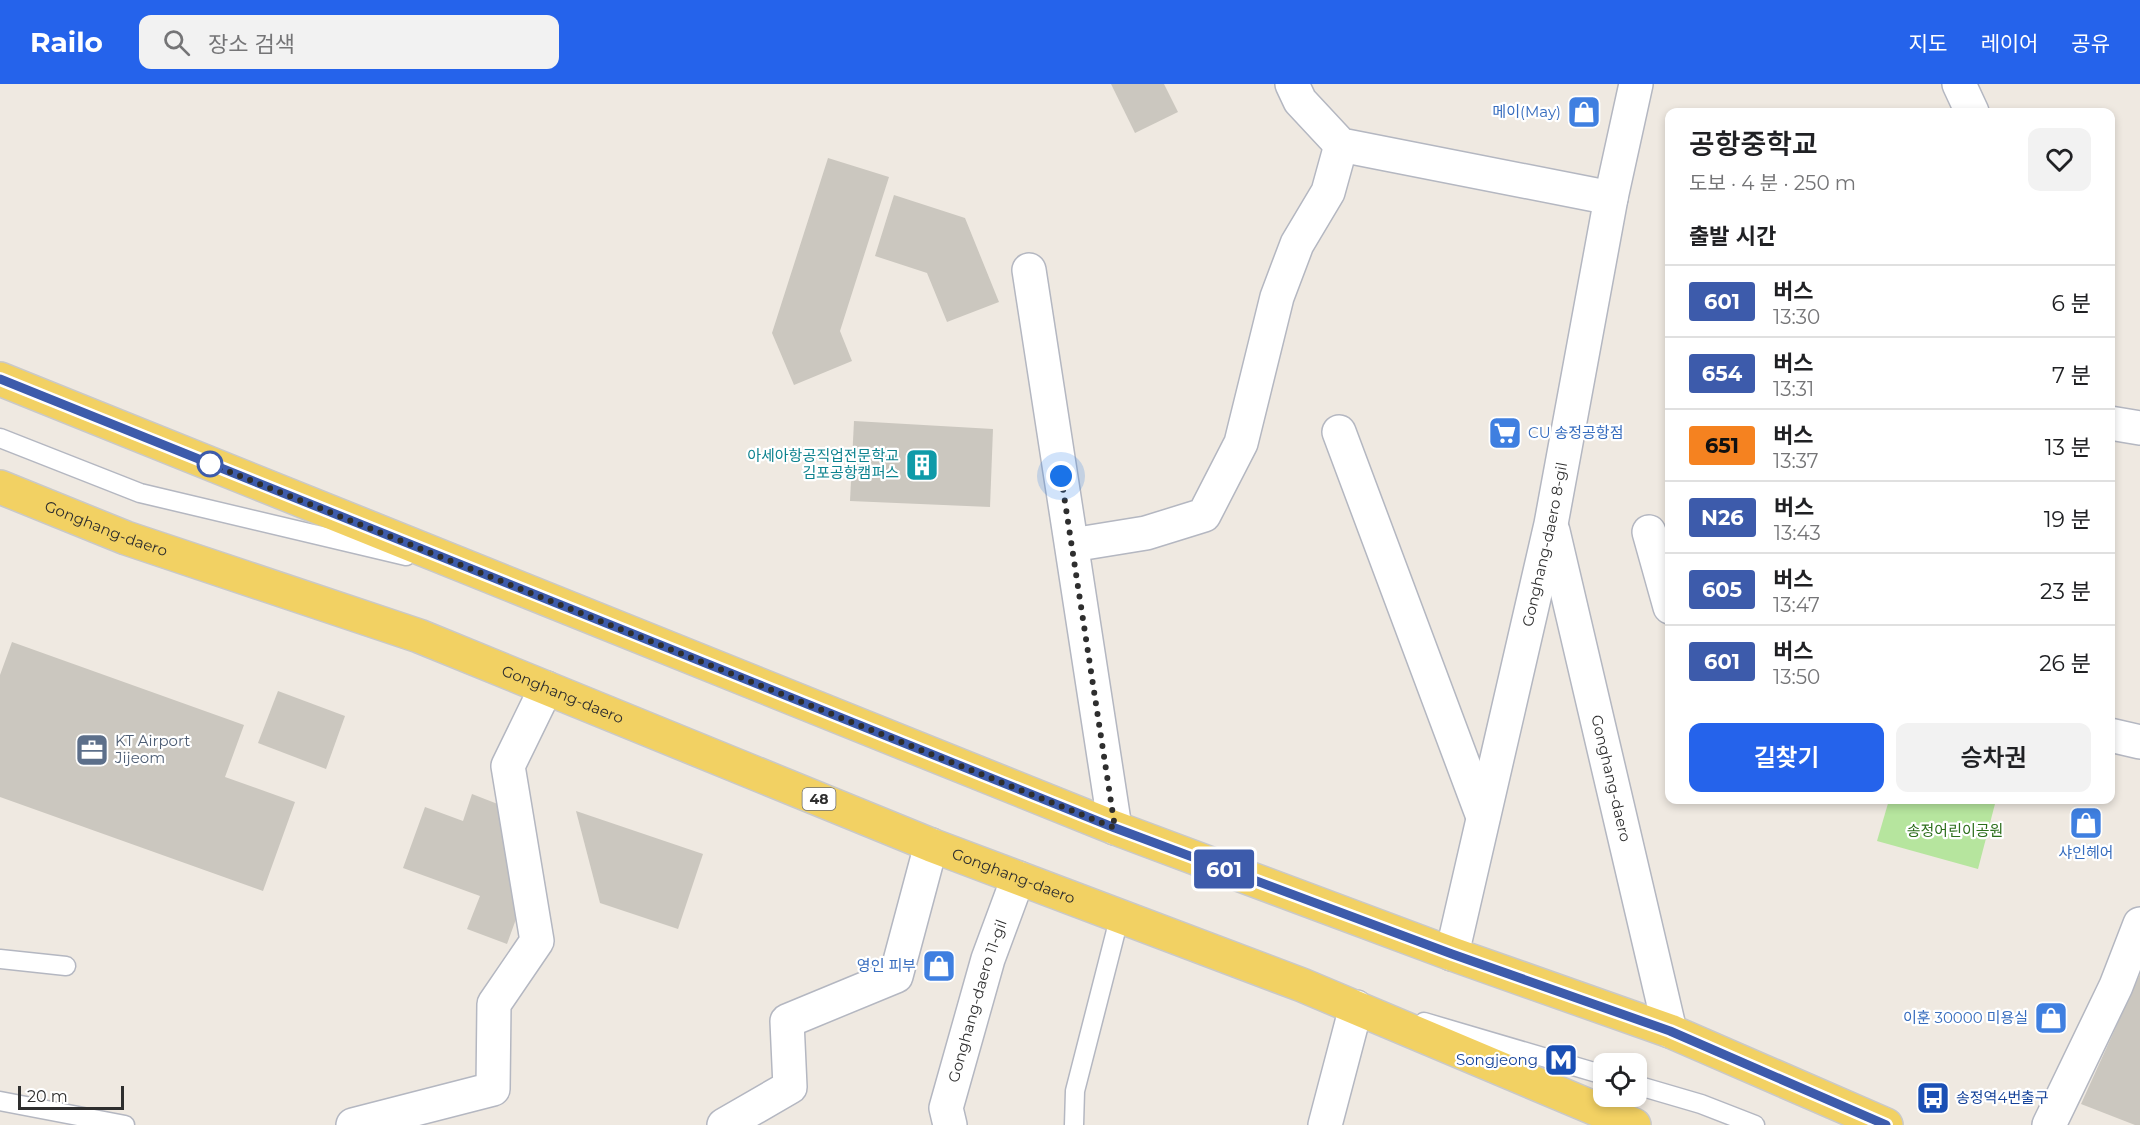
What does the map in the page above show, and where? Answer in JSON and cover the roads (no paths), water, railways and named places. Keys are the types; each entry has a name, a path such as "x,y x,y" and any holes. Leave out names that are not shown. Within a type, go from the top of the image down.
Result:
{"main road":[{"path":"0,380 1115,828 1452,954 1670,1031 1886,1125"},
{"name":"Gonghang-daero","path":"0,487 126,538 419,636 931,845 1302,985 1634,1125"}],"street":[{"path":"1292,84 1300,101 1341,144 1611,198"},
{"name":"Gonghang-daero 8-gil","path":"1452,954 1551,524 1611,198 1636,84"},
{"path":"1959,84 1970,108"},
{"path":"1072,545 1146,533 1204,515 1241,443 1277,297 1297,244 1328,192 1341,144"},
{"path":"1029,270 1115,828"},
{"path":"2115,424 2140,428"},
{"path":"1339,432 1483,817"},
{"name":"Gonghang-daero","path":"1551,524 1670,1031"},
{"path":"1649,532 1665,589"},
{"path":"353,1125 493,1089 494,1004 537,941 508,766 546,688"},
{"path":"2115,736 2140,742"},
{"path":"724,1125 790,1088 786,1021 896,976 931,845"},
{"name":"Gonghang-daero 11-gil","path":"950,1125 946,1108 988,959 1018,878"},
{"path":"2049,1125 2116,986 2140,924"},
{"path":"1325,1125 1356,1007"}],"lane":[{"path":"0,438 140,493 486,575"},
{"path":"1074,1125 1075,1091 1120,915"},
{"path":"0,959 66,966"},
{"path":"1302,985 1593,1072"},
{"path":"1647,1088 1701,1104 1755,1125"},
{"path":"0,1101 125,1125"}],"place":[{"name":"메이(May)","path":"1584,112"},
{"name":"CU 송정공항점","path":"1505,433"},
{"name":"아세아항공직업전문학교 김포공항캠퍼스","path":"922,465"},
{"name":"KT Airport Jijeom","path":"92,750"},
{"name":"샤인헤어","path":"2086,823"},
{"name":"영인 피부","path":"939,966"},
{"name":"이훈 30000 미용실","path":"2051,1018"},
{"name":"Songjeong","path":"1561,1060"},
{"name":"송정역4번출구","path":"1933,1098"}],"park label":[{"name":"송정어린이공원","path":"1955,831"}]}
